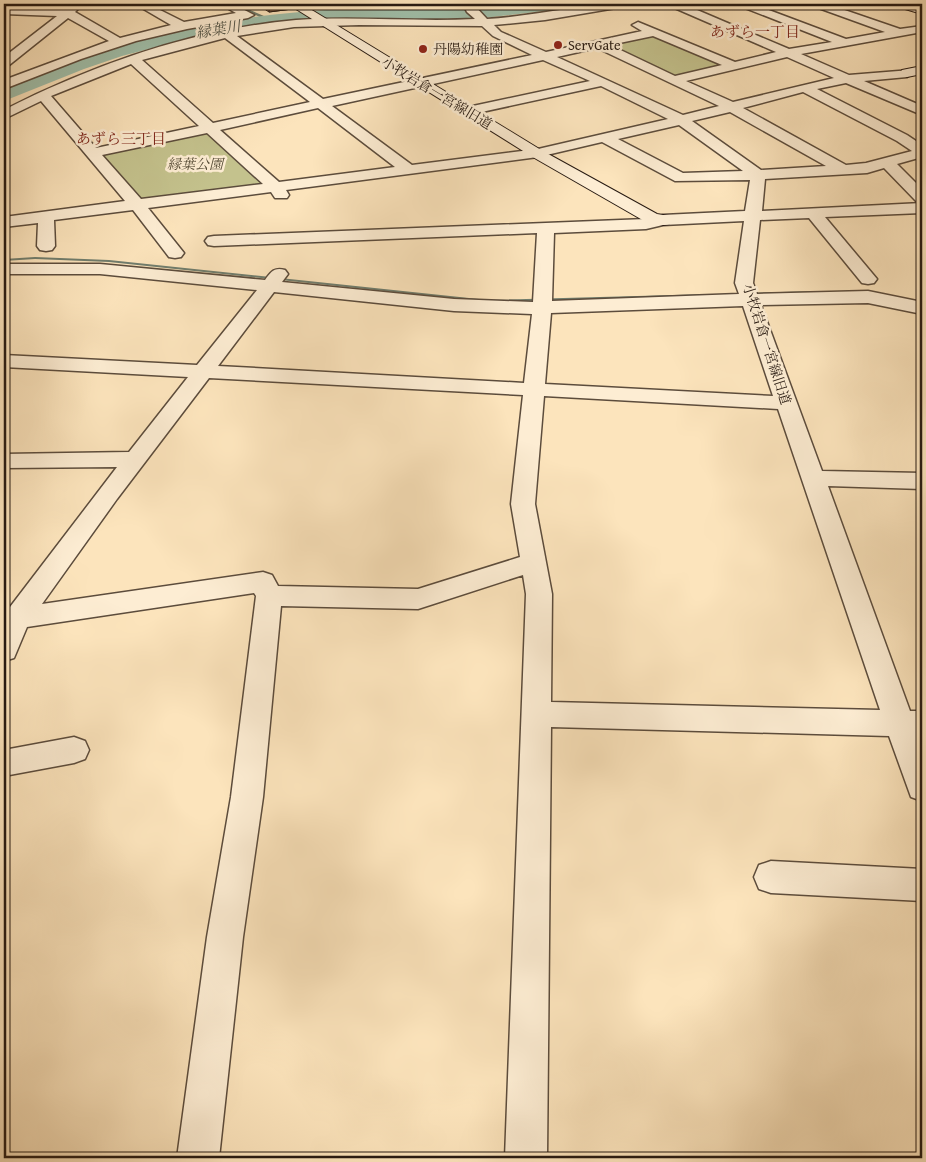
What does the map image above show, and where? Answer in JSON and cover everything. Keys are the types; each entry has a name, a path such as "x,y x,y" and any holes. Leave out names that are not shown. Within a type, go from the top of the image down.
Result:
{"street":[{"path":"4,64 78,4"},
{"path":"140,4 182,26"},
{"path":"4,85 47,66 119,42 182,26 248,15 224,4"},
{"path":"4,115 105,68 227,34 271,27 311,11 475,13 546,17 622,4"},
{"path":"674,4 921,110"},
{"path":"744,4 846,43"},
{"path":"818,4 900,33"},
{"path":"899,4 922,11"},
{"path":"456,11 475,13 491,8"},
{"path":"598,8 733,65"},
{"path":"4,11 68,13 119,42"},
{"name":"小牧岩倉一宮線旧道","path":"311,11 468,112 536,153 652,218 663,220 751,216 751,291 813,478 911,724 922,787"},
{"path":"475,13 497,34 681,120 758,175"},
{"path":"677,79 788,53 922,29"},
{"path":"93,153 654,32"},
{"path":"227,34 408,169"},
{"path":"598,44 677,79 730,106 842,169"},
{"path":"133,59 275,186 287,202"},
{"path":"4,222 536,153 681,120 805,88 847,79 922,70"},
{"path":"468,112 603,82"},
{"path":"805,88 902,138 922,152"},
{"path":"43,96 136,204 175,253"},
{"path":"605,138 680,178 842,169 887,164 922,152"},
{"path":"887,164 922,198"},
{"path":"758,175 751,216 922,208"},
{"path":"813,213 868,279"},
{"path":"46,216 46,246"},
{"path":"214,241 546,229 646,224 663,220"},
{"path":"526,1158 539,594 523,504 543,302 546,229"},
{"path":"4,269 100,268 275,279 454,305 529,308 543,302 655,302 751,291 792,298 868,297 922,308"},
{"path":"4,650 17,618 202,372 275,279"},
{"path":"849,280 868,279 886,283"},
{"path":"4,361 535,391 787,403"},
{"path":"4,461 136,459"},
{"path":"813,478 922,481"},
{"path":"269,596 418,599 533,562"},
{"path":"17,618 263,582 269,596 247,797 225,937 198,1158"},
{"path":"536,714 911,724"},
{"path":"4,762 74,750"},
{"path":"771,877 922,885"}],"green space":[{"path":"358,4 463,4 466,10 367,8"},
{"path":"651,34 723,64 676,76 606,44"},
{"name":"縁葉公園","path":"208,132 264,184 141,200 103,155"}],"building":[{"path":"263,4 290,4 292,5 269,8"}],"waterway":[{"path":"234,4 263,17 277,20"},
{"name":"縁葉川","path":"4,95 77,64 115,52 153,41 230,26 269,20 327,16 483,13 562,4"},
{"path":"4,260 35,258 109,261 488,301 711,295"},
{"path":"749,294 818,292"}],"place":[{"name":"ServGate","path":"558,45"},
{"name":"丹陽幼稚園","path":"423,49"}],"district":[{"name":"あずら一丁目","path":"755,31"},
{"name":"あずら三丁目","path":"121,138"}]}
